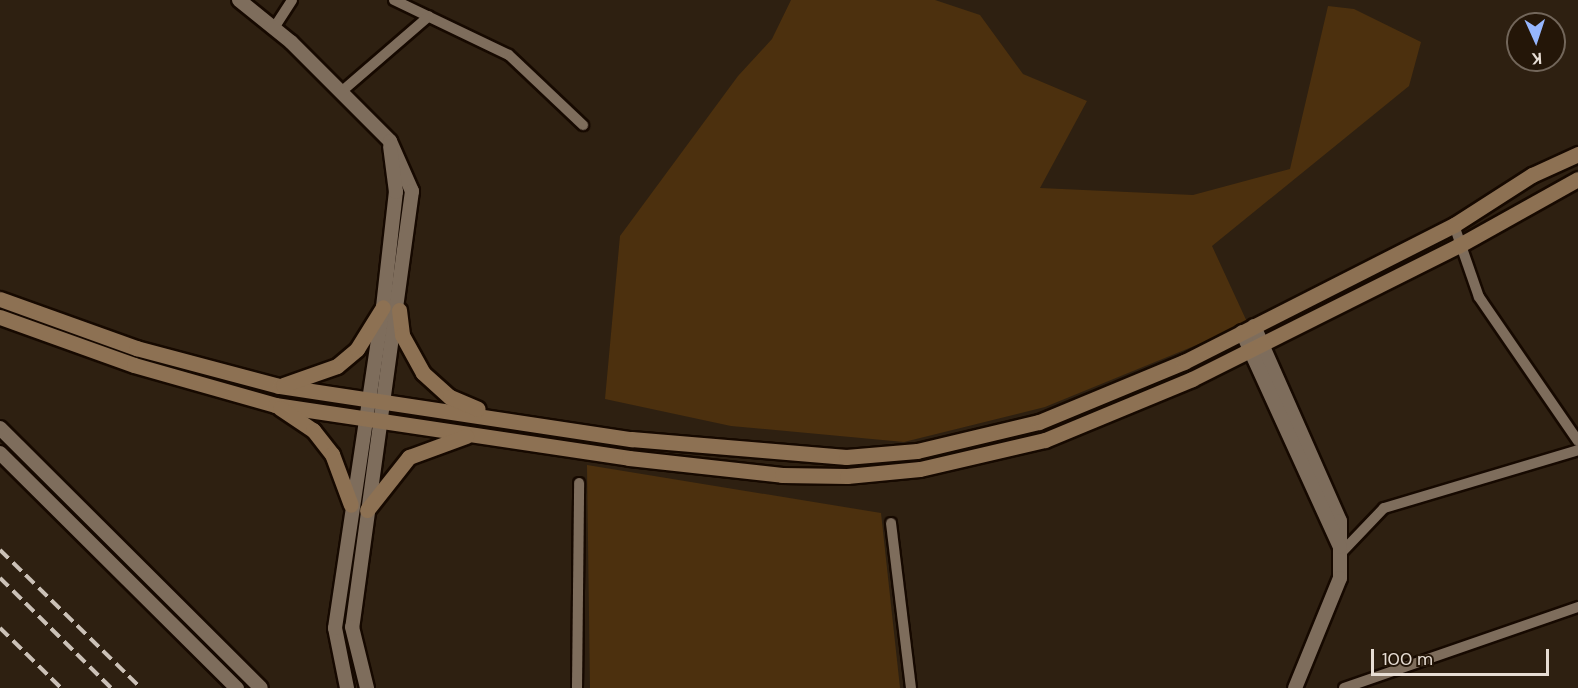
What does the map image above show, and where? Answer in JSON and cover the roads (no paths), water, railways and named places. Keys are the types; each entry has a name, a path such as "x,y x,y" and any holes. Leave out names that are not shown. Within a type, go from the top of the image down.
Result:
{"main road":[{"path":"4,300 136,348 279,386 501,419 784,456 917,451 1039,422 1248,329 1454,225 1532,176 1578,154"},
{"path":"0,317 134,365 275,405 782,475 920,469 1045,440 1255,346 1458,246 1578,179"},
{"path":"279,386 337,366 357,350 383,307"},
{"path":"399,310 402,335 423,373 450,397 501,419"},
{"path":"275,405 313,430 332,454 351,505"},
{"path":"367,510 409,457 474,434"}],"street":[{"path":"239,0 274,28 390,141 412,191 399,310 380,420 352,627 368,688"},
{"path":"274,28 292,0"},
{"path":"394,0 509,55 583,124"},
{"path":"341,92 429,16"},
{"path":"347,688 335,628 364,418 383,307 396,192 390,141"},
{"path":"1454,225 1458,246 1479,297 1578,441"},
{"path":"1248,329 1342,552 1340,578 1295,688"},
{"path":"0,428 261,688"},
{"path":"1342,552 1384,508 1578,450"},
{"path":"0,453 237,688"},
{"path":"577,688 579,483"},
{"path":"891,523 911,688"},
{"path":"1344,688 1578,607"}],"railway":[{"path":"0,550 141,688"},
{"path":"0,578 111,688"},
{"path":"0,628 61,688"}]}
